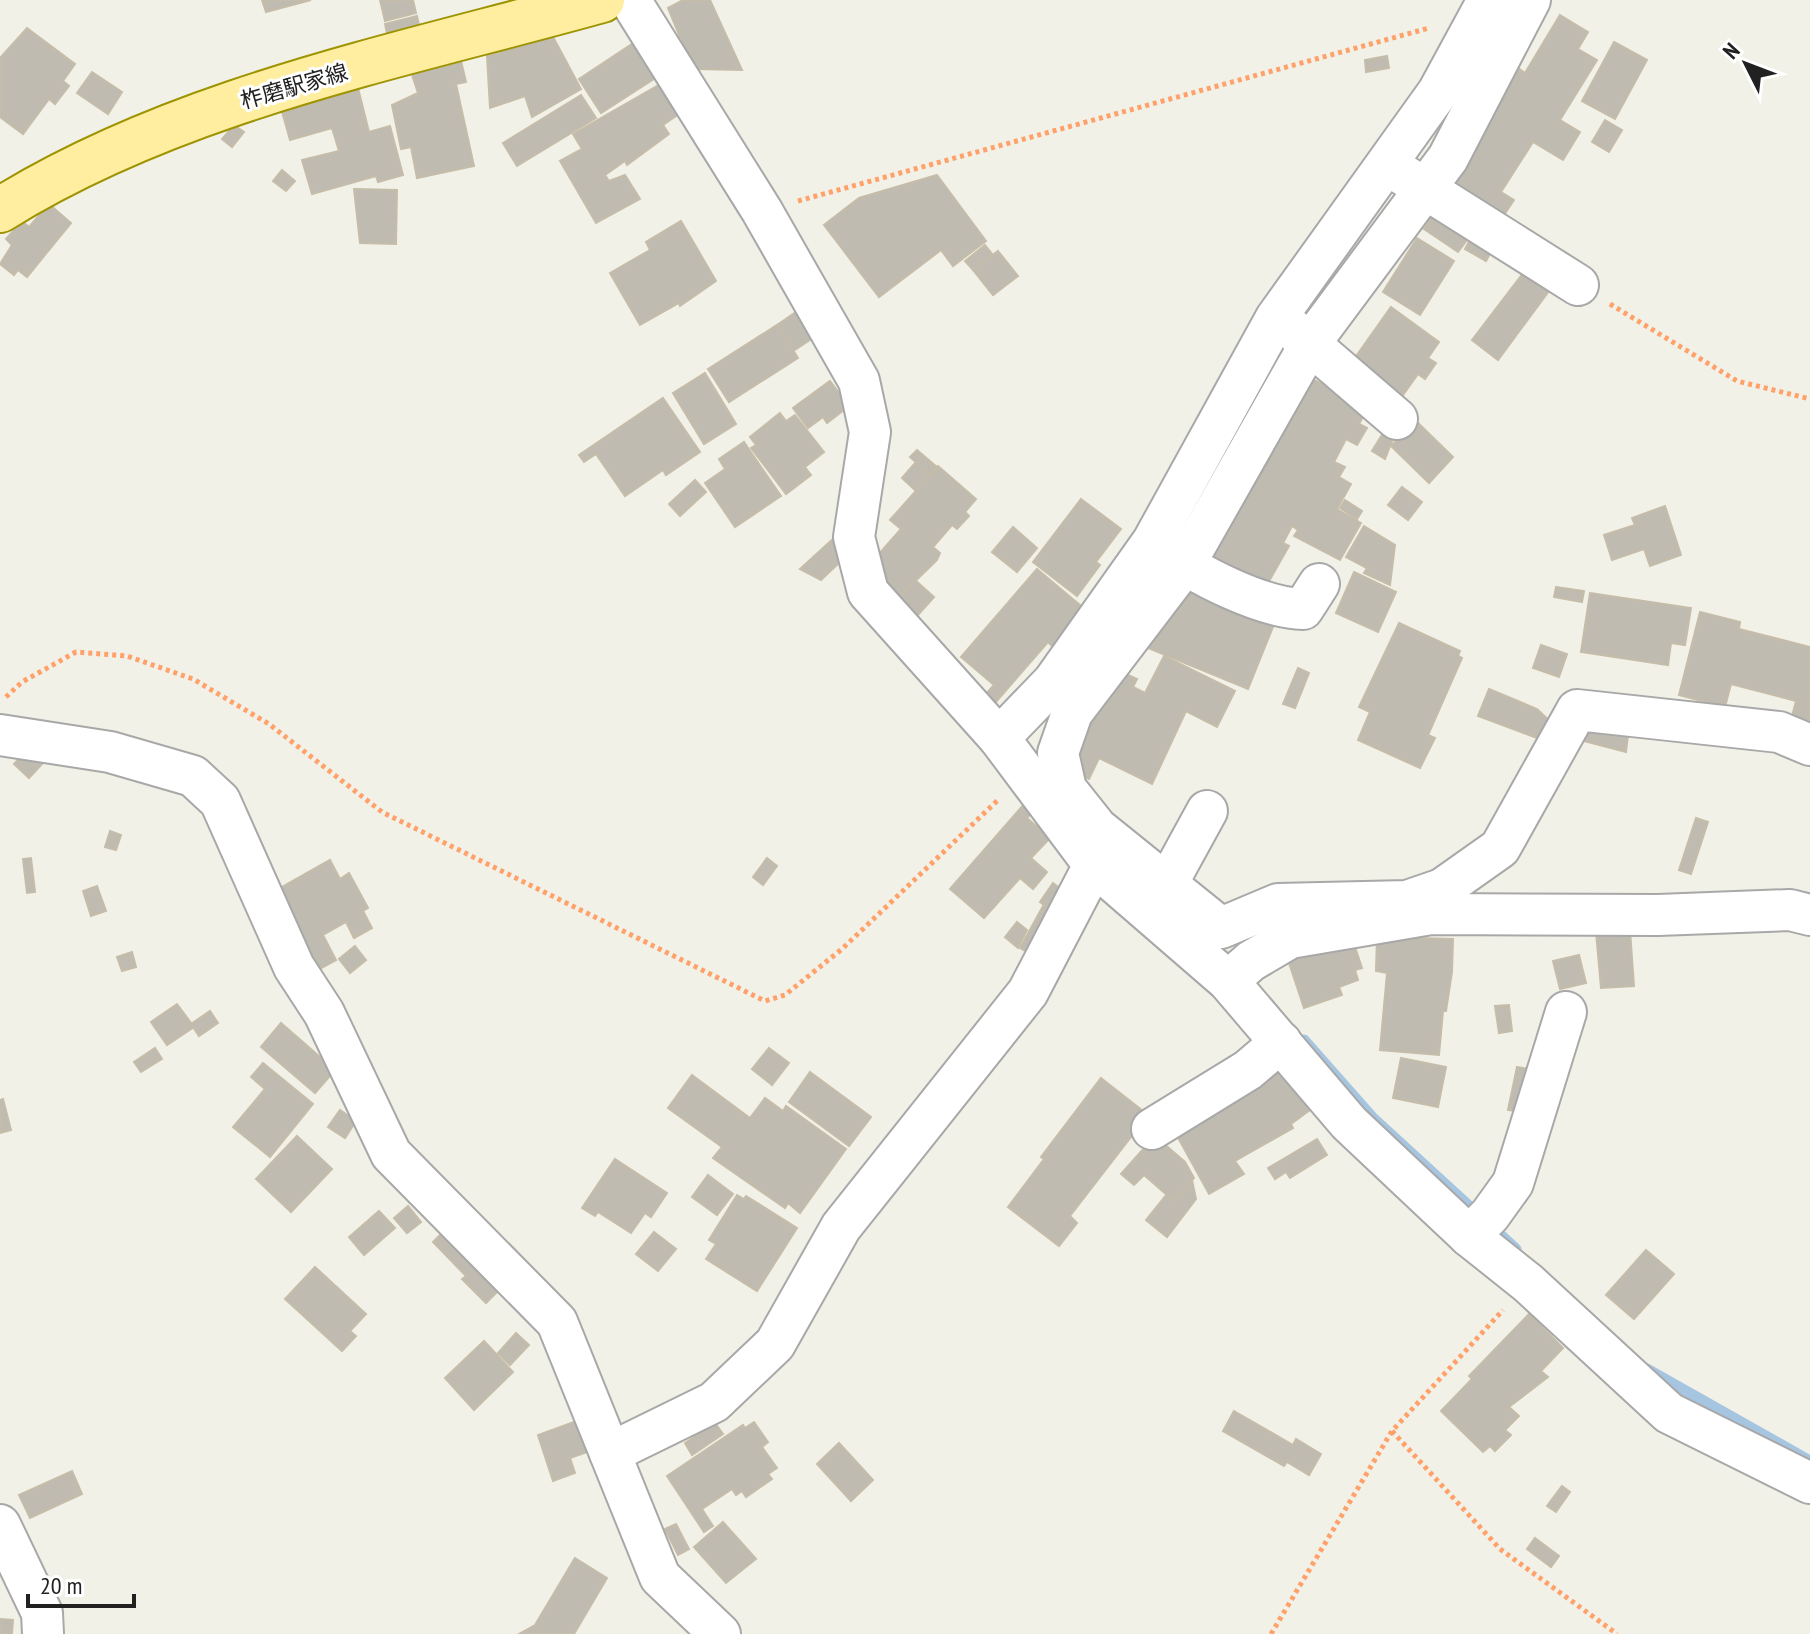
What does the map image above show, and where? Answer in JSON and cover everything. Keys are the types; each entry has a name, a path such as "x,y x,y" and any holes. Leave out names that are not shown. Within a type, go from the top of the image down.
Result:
{"main road":[{"name":"柞磨駅家線","path":"0,210 56,175 207,110 602,0"}],"street":[{"path":"630,0 762,211 859,381 870,432 854,537 868,592 999,738 1094,865 1221,928 1278,904 1407,901 1658,915 1790,910 1810,915"},
{"path":"1530,0 1448,158 1311,342 1184,566 1072,713 1058,753 1066,789 1157,896 1238,972 1281,1042 1349,1123 1479,1226 1528,1283 1669,1413 1810,1483"},
{"path":"999,738 1053,682 1153,541 1276,318 1389,165 1438,92 1480,15"},
{"path":"1389,165 1578,285"},
{"path":"1276,318 1311,342 1397,419"},
{"path":"1153,541 1184,566 1283,609 1303,609 1319,584"},
{"path":"1238,972 1290,938 1436,902 1500,848 1577,710 1779,732 1810,745"},
{"path":"0,735 110,752 193,776 220,801 294,967 324,1013 391,1154 557,1322 660,1577 720,1634"},
{"path":"1157,896 1207,811"},
{"path":"610,1453 714,1402 775,1344 841,1227 1028,992 1094,865"},
{"path":"1479,1226 1513,1183 1566,1012"},
{"path":"1152,1129 1248,1070 1281,1042"},
{"path":"0,1525 42,1613 43,1634"}],"path":[{"path":"762,211 1480,15"},
{"path":"1578,285 1737,381 1810,399"},
{"path":"0,704 22,682 76,652 127,656 193,679 269,724 382,812 765,1001 785,995 842,949 1026,774"},
{"path":"1271,1634 1392,1431 1528,1283"},
{"path":"1392,1431 1500,1549 1617,1634"}],"building":[{"path":"262,0 311,0 266,12"},
{"path":"380,0 413,0 416,13 385,21"},
{"path":"683,0 710,0 742,70 693,69 668,8"},
{"path":"1560,15 1588,32 1578,49 1597,60 1560,120 1580,132 1563,160 1533,142 1501,192 1514,200 1498,224 1443,191 1518,68 1525,73"},
{"path":"417,16 420,30 388,38 385,24"},
{"path":"27,28 75,64 63,81 69,86 55,104 49,99 23,134 0,117 0,58"},
{"path":"552,35 581,89 532,117 525,96 490,108 487,56 500,52 498,45"},
{"path":"635,42 657,77 601,113 579,79"},
{"path":"1614,42 1647,60 1615,119 1582,101"},
{"path":"1387,56 1389,68 1366,72 1365,60"},
{"path":"461,61 466,82 456,84 474,166 417,178 411,147 401,149 392,105 418,93 411,72"},
{"path":"92,72 122,92 108,114 77,93"},
{"path":"662,83 679,114 663,125 669,134 627,165 625,161 605,175 609,181 625,175 640,199 596,223 560,161 582,149 573,134"},
{"path":"358,88 369,132 390,126 403,175 378,182 376,176 312,194 302,160 339,151 332,128 290,140 281,108"},
{"path":"581,95 596,118 517,166 503,143"},
{"path":"1605,120 1622,130 1609,152 1592,142"},
{"path":"234,125 244,132 232,147 222,139"},
{"path":"282,170 295,181 286,191 273,181"},
{"path":"937,175 986,241 953,266 941,250 879,297 824,225 859,198"},
{"path":"354,189 397,190 396,244 360,243"},
{"path":"49,204 71,223 27,277 18,270 14,275 0,264 12,245 6,239 22,221 29,227"},
{"path":"1435,213 1470,236 1458,252 1424,229"},
{"path":"681,221 716,281 680,306 679,303 640,325 610,273 650,250 646,242"},
{"path":"1472,236 1493,248 1486,261 1465,249"},
{"path":"1417,238 1454,261 1420,315 1383,292"},
{"path":"985,245 993,255 973,270 965,261"},
{"path":"998,251 1018,276 993,295 973,270"},
{"path":"1524,272 1549,291 1498,360 1472,340"},
{"path":"1391,307 1439,342 1428,358 1436,363 1425,379 1418,374 1403,395 1354,359"},
{"path":"799,310 816,336 793,351 777,325"},
{"path":"777,325 798,358 729,402 708,369"},
{"path":"705,373 736,424 704,444 673,393"},
{"path":"1307,376 1367,409 1359,424 1367,428 1357,445 1346,439 1334,462 1345,467 1339,477 1351,484 1337,509 1361,523 1340,560 1294,536 1298,530 1292,526 1283,543 1289,546 1264,590 1198,558 1276,427 1285,432 1300,406 1293,402"},
{"path":"830,381 849,406 827,423 823,417 808,428 793,408"},
{"path":"663,398 700,452 666,475 663,470 625,496 596,454 584,462 579,455"},
{"path":"780,413 786,421 795,415 824,452 805,467 811,475 786,494 751,448 756,445 750,437"},
{"path":"1415,420 1453,457 1429,483 1391,446"},
{"path":"1385,430 1394,436 1385,459 1372,451"},
{"path":"744,442 781,496 735,527 705,483 725,469 719,459"},
{"path":"917,450 937,467 930,475 910,457"},
{"path":"916,462 930,475 916,491 902,478"},
{"path":"938,466 976,499 965,512 969,516 957,529 952,525 933,547 940,553 937,560 900,596 878,575 877,556 901,529 890,520"},
{"path":"695,480 706,492 680,516 669,504"},
{"path":"1402,487 1422,502 1408,520 1388,505"},
{"path":"1081,499 1121,529 1096,562 1100,565 1077,596 1033,562"},
{"path":"1345,500 1362,511 1357,519 1340,508"},
{"path":"1665,506 1681,555 1650,566 1644,549 1612,560 1604,535 1635,525 1632,518"},
{"path":"1364,526 1395,545 1390,585 1364,573 1367,568 1346,557"},
{"path":"1013,527 1037,548 1017,572 992,552"},
{"path":"833,539 844,550 836,558 840,562 821,580 800,569"},
{"path":"1037,569 1086,610 1053,647 1048,642 995,703 985,695 994,685 961,657"},
{"path":"1354,572 1396,592 1378,632 1336,613"},
{"path":"915,580 934,597 917,616 898,599"},
{"path":"1181,587 1277,617 1248,689 1148,648 1163,611"},
{"path":"1556,587 1584,591 1582,602 1554,597"},
{"path":"1590,593 1691,608 1685,645 1671,643 1668,665 1581,652"},
{"path":"1700,612 1740,622 1739,629 1810,647 1810,725 1791,720 1796,701 1731,684 1725,707 1679,695"},
{"path":"1399,623 1460,651 1458,656 1462,658 1428,735 1435,738 1420,768 1358,740 1370,712 1359,707"},
{"path":"1541,645 1567,654 1559,677 1533,668"},
{"path":"1164,656 1235,691 1217,727 1186,711 1152,784 1099,758 1089,779 1068,769 1117,670 1137,679 1133,687 1145,693"},
{"path":"1298,668 1309,673 1295,708 1283,704"},
{"path":"1489,689 1537,709 1552,723 1545,741 1478,716"},
{"path":"1595,727 1628,735 1626,752 1580,740"},
{"path":"28,749 42,764 29,778 14,764"},
{"path":"1025,803 1034,810 1027,818 1050,838 1031,858 1047,872 1033,889 1020,878 984,918 950,889"},
{"path":"1696,818 1708,822 1691,874 1679,870"},
{"path":"110,831 121,835 116,850 105,847"},
{"path":"31,858 35,892 27,893 23,859"},
{"path":"767,858 777,866 763,885 753,877"},
{"path":"330,860 340,879 349,873 368,908 363,911 372,928 354,938 346,922 323,935 336,960 318,970 275,891"},
{"path":"1053,883 1065,892 1054,912 1040,902"},
{"path":"97,886 106,911 91,916 83,891"},
{"path":"1043,906 1056,913 1037,958 1020,948"},
{"path":"1017,922 1027,930 1018,948 1005,937"},
{"path":"1630,930 1634,986 1601,988 1596,932"},
{"path":"1377,937 1453,939 1452,972 1446,1011 1443,1011 1439,1055 1380,1050 1387,973 1376,971"},
{"path":"1353,941 1362,968 1355,970 1358,980 1339,987 1342,995 1304,1008 1287,957"},
{"path":"355,946 366,960 350,973 339,959"},
{"path":"132,952 136,967 122,971 117,957"},
{"path":"1579,955 1586,983 1560,989 1553,961"},
{"path":"177,1004 194,1027 167,1045 151,1022"},
{"path":"1509,1005 1512,1031 1499,1033 1495,1006"},
{"path":"210,1011 218,1023 199,1036 191,1024"},
{"path":"281,1023 335,1070 315,1093 261,1047"},
{"path":"155,1048 162,1059 141,1072 134,1062"},
{"path":"769,1048 789,1063 772,1085 752,1069"},
{"path":"1401,1058 1446,1067 1438,1107 1393,1098"},
{"path":"1282,1062 1318,1104 1291,1124 1293,1128 1235,1161 1244,1174 1209,1194 1171,1125"},
{"path":"263,1063 313,1104 270,1157 233,1127 265,1089 251,1077"},
{"path":"1517,1067 1536,1070 1528,1113 1508,1110"},
{"path":"810,1072 871,1117 849,1146 789,1102"},
{"path":"692,1075 750,1118 765,1098 783,1111 786,1106 846,1149 800,1213 788,1203 785,1208 713,1158 722,1147 668,1108"},
{"path":"1101,1078 1148,1115 1070,1216 1077,1223 1059,1246 1008,1207 1044,1159 1041,1157"},
{"path":"3,1099 11,1130 0,1133 0,1100"},
{"path":"340,1110 356,1121 345,1138 328,1127"},
{"path":"297,1136 332,1169 291,1212 256,1179"},
{"path":"1155,1136 1185,1162 1194,1178 1174,1201 1144,1175 1134,1185 1121,1174"},
{"path":"1317,1139 1327,1155 1290,1178 1286,1172 1275,1179 1268,1168"},
{"path":"615,1159 667,1193 651,1217 645,1213 631,1233 598,1212 595,1216 582,1208"},
{"path":"708,1175 733,1194 717,1215 692,1197"},
{"path":"1192,1180 1196,1199 1167,1237 1146,1220 1167,1194 1174,1201"},
{"path":"737,1195 744,1199 746,1196 797,1228 757,1291 706,1259 716,1244 709,1240"},
{"path":"408,1206 421,1222 407,1233 394,1218"},
{"path":"379,1211 395,1228 364,1255 349,1237"},
{"path":"434,1212 504,1285 486,1303 462,1279 466,1276 433,1242 441,1234 427,1220"},
{"path":"654,1232 676,1249 658,1271 636,1254"},
{"path":"1646,1250 1674,1274 1634,1319 1606,1295"},
{"path":"315,1267 366,1314 350,1331 356,1336 342,1351 285,1299"},
{"path":"1529,1314 1563,1348 1541,1371 1548,1377 1509,1407 1519,1416 1505,1430 1511,1435 1495,1451 1490,1446 1483,1452 1441,1411 1472,1379 1469,1376"},
{"path":"516,1333 529,1345 510,1365 498,1353"},
{"path":"484,1341 513,1372 474,1410 445,1378"},
{"path":"1234,1411 1293,1445 1296,1439 1321,1454 1309,1475 1287,1462 1284,1466 1223,1431"},
{"path":"582,1419 593,1450 570,1458 575,1473 553,1481 538,1435"},
{"path":"754,1422 768,1442 762,1447 777,1468 768,1474 772,1479 746,1497 742,1491 736,1495 732,1489 702,1509 713,1526 704,1532 667,1476 743,1425 745,1428"},
{"path":"715,1423 723,1434 692,1455 685,1443"},
{"path":"839,1443 873,1480 851,1501 817,1464"},
{"path":"72,1471 82,1494 30,1518 19,1495"},
{"path":"1562,1486 1570,1492 1556,1512 1547,1506"},
{"path":"723,1522 756,1559 726,1583 694,1547"},
{"path":"676,1524 689,1549 678,1555 665,1529"},
{"path":"1535,1538 1559,1556 1551,1567 1527,1549"},
{"path":"575,1558 607,1578 574,1634 519,1634 535,1625"},
{"path":"0,1619 13,1620 12,1634 0,1634"}],"waterway":[{"path":"1304,1040 1372,1117 1516,1249"},
{"path":"1647,1369 1810,1461"}]}
